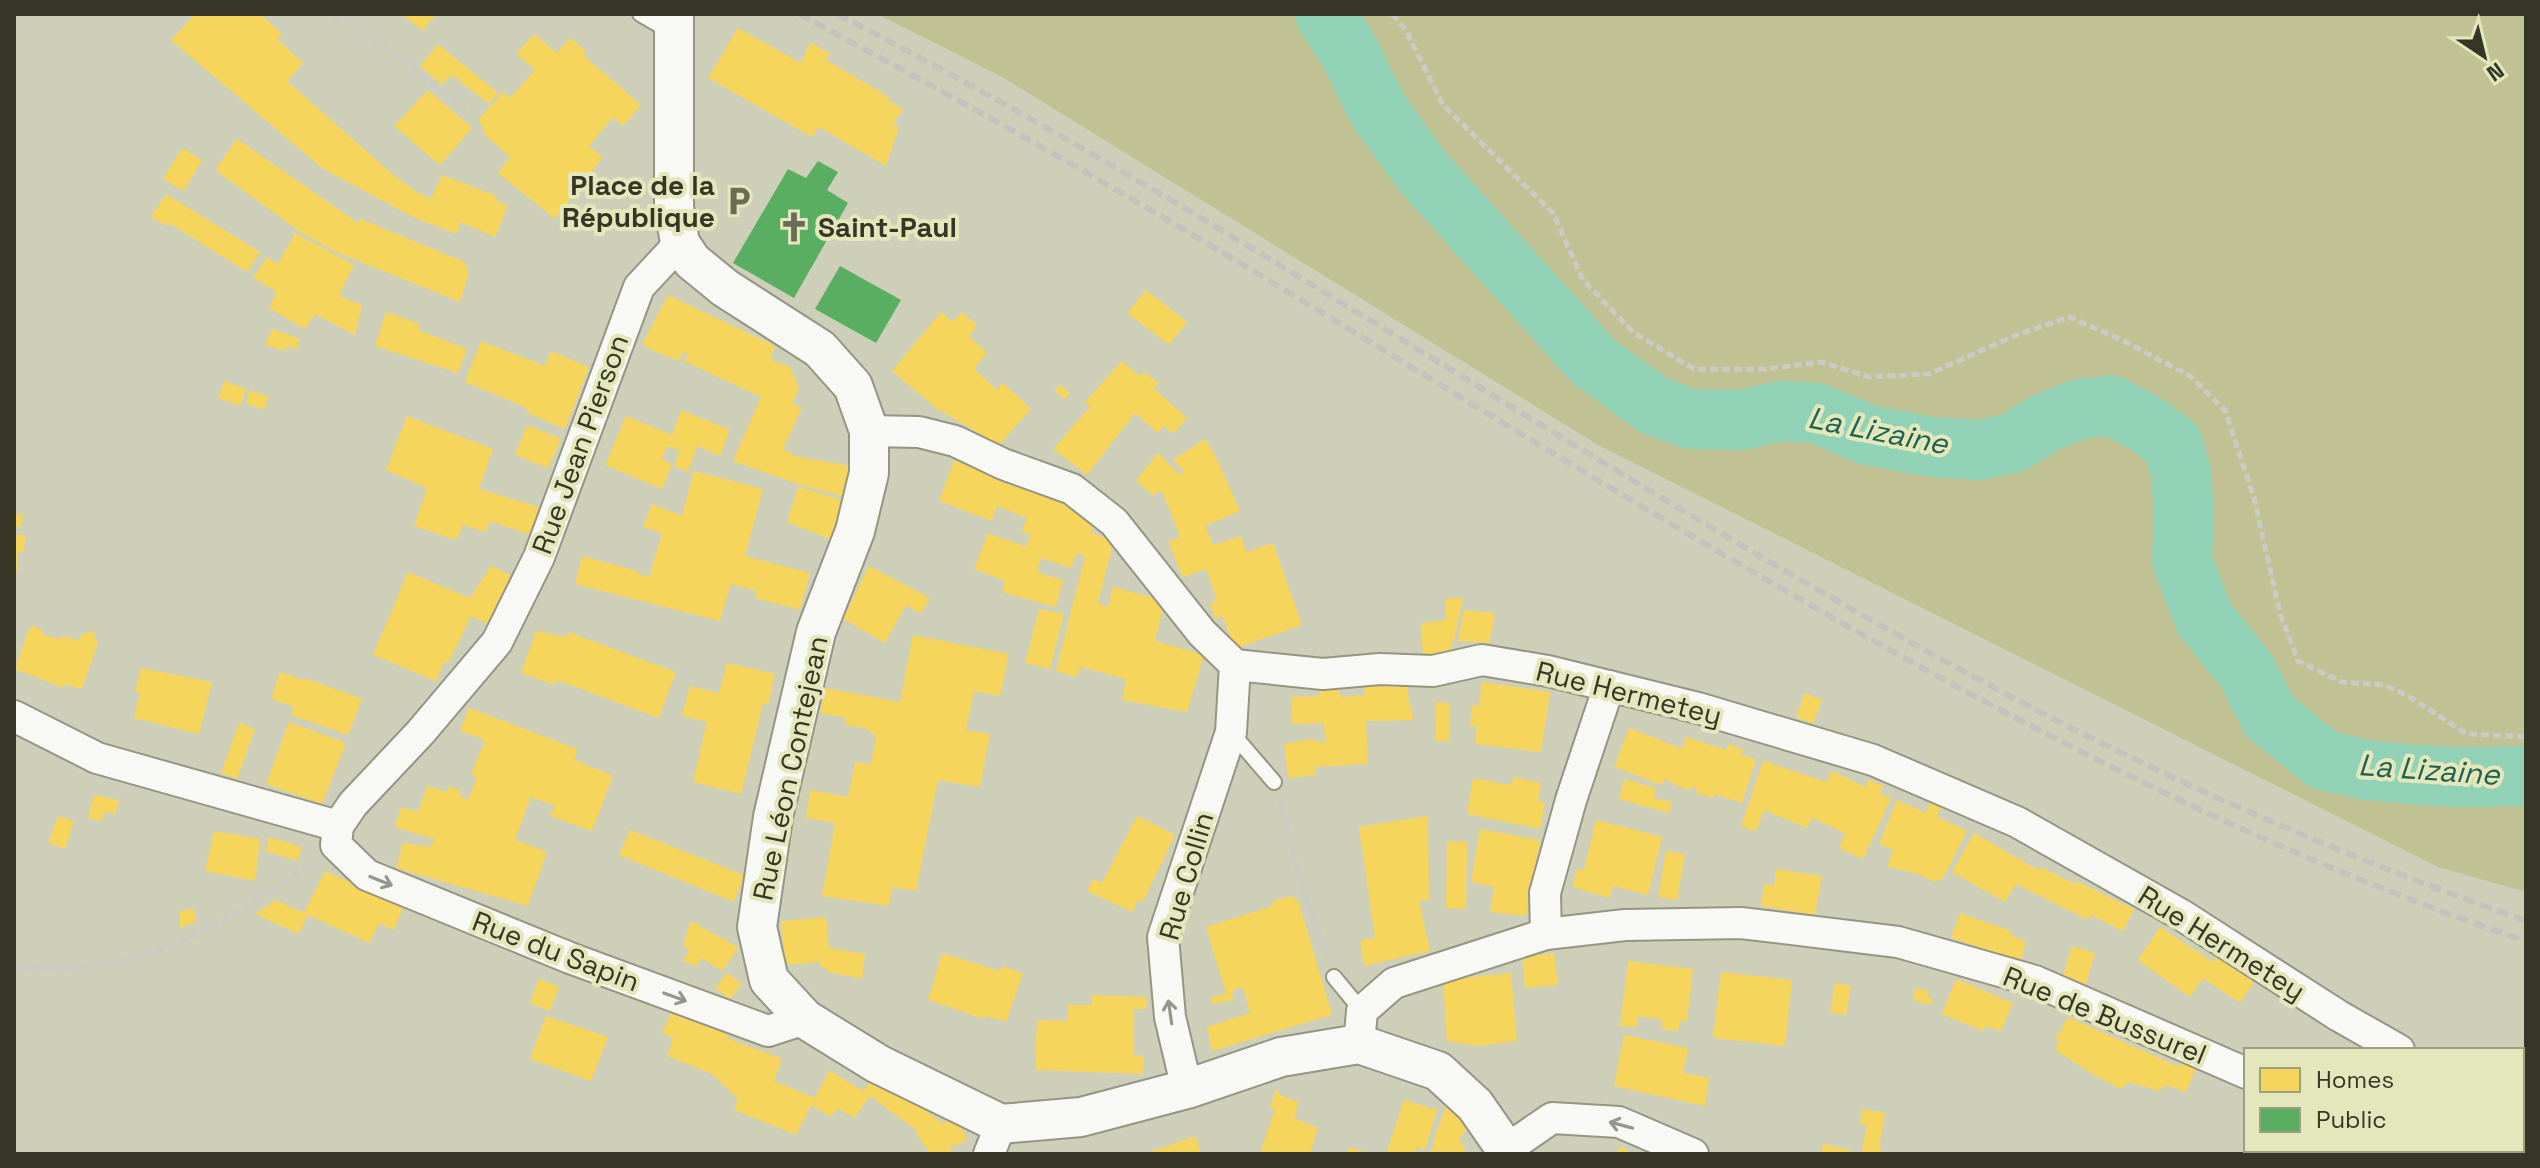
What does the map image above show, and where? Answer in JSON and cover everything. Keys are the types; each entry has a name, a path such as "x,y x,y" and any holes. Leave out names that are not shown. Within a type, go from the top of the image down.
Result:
{"street":[{"path":"674,24 674,207 680,243"},
{"name":"Rue Léon Contejean","path":"680,243 692,261 725,288 820,349 853,386 869,431 869,473 855,531 816,632 773,817 757,927 769,980 805,1019 995,1139 1187,1089 1360,1027 1438,1071 1475,1105 1508,1152"},
{"name":"Rue Jean Pierson","path":"337,836 353,804 420,733 497,642 539,557 639,287 680,243"},
{"path":"869,431 919,432 955,441 1003,464 1072,489 1114,522 1202,633 1235,665"},
{"name":"Rue Hermetey","path":"1235,665 1323,674 1380,669 1433,671 1482,660 1548,671 1698,708 1873,760 2017,822 2180,914 2339,1016 2395,1048"},
{"name":"Rue Collin","path":"1187,1089 1170,1017 1163,937 1231,732 1235,665"},
{"path":"1546,934 1545,893 1571,800 1609,686"},
{"path":"14,716 97,758 337,836"},
{"name":"Rue du Sapin","path":"337,836 367,875 570,958 768,1031 805,1019"},
{"name":"Rue de Bussurel","path":"1360,1027 1394,983 1546,934 1625,925 1741,923 1898,942 2035,981 2244,1072"},
{"path":"1508,1152 1552,1118 1619,1122 1693,1154"}],"lane":[{"path":"640,14 674,24"},
{"path":"1231,732 1274,782"},
{"path":"1334,977 1360,1027"}],"path":[{"path":"320,14 348,20 466,109"},
{"path":"1392,14 1405,29 1443,105 1553,213 1583,280 1633,332 1694,369 1766,369 1822,362 1869,377 1929,374 2014,336 2069,317 2120,339 2190,376 2225,410 2254,498 2280,613 2298,661 2342,682 2384,685 2408,696 2467,734 2526,737"},
{"path":"1274,782 1301,883 1334,977"},
{"path":"14,966 69,968 141,957 230,916 300,872 337,836"}],"green space":[{"path":"877,14 2526,14 2526,892 2438,867 1598,445 1004,78"}],"building: Homes":[{"path":"195,14 260,14 282,34 277,39 303,63 287,81 392,174 431,199 442,175 497,196 495,200 508,206 495,237 461,222 456,234 413,217 322,168 171,40"},
{"path":"401,14 436,14 423,31"},
{"path":"738,28 801,63 810,42 830,54 826,60 889,97 887,100 903,109 893,124 899,127 886,166 819,127 812,137 708,78"},
{"path":"534,34 557,53 570,38 587,52 583,55 641,105 623,126 613,117 589,146 603,157 555,219 498,173 510,157 485,135 479,119 503,92 510,98 535,70 516,54"},
{"path":"438,44 498,93 489,104 452,75 442,85 420,66"},
{"path":"428,90 472,128 440,165 394,126"},
{"path":"237,139 358,223 361,219 464,262 469,273 460,302 334,251 302,233 215,170"},
{"path":"182,148 202,160 184,191 163,179"},
{"path":"166,194 260,252 247,272 169,223 167,226 151,217"},
{"path":"295,233 354,265 339,296 362,305 355,335 315,314 305,329 269,308 277,292 253,278 267,257 278,264"},
{"path":"1146,290 1187,322 1169,345 1127,313"},
{"path":"668,295 775,346 770,359 790,367 799,388 792,404 802,408 783,449 795,456 850,466 846,497 733,461 761,397 684,361 688,354 683,352 678,361 642,345"},
{"path":"386,312 420,324 418,330 467,349 458,373 375,346"},
{"path":"941,312 953,322 962,312 977,325 969,336 987,353 974,369 997,390 1003,383 1031,409 999,445 936,408 892,371"},
{"path":"272,329 300,339 296,350 287,346 285,351 265,345"},
{"path":"481,341 545,366 551,351 589,367 565,429 526,412 527,408 465,382"},
{"path":"1122,361 1140,376 1144,372 1159,383 1154,389 1187,418 1173,434 1164,426 1158,433 1135,413 1087,475 1053,449 1090,407 1085,402"},
{"path":"224,381 246,389 240,406 218,398"},
{"path":"1060,385 1070,393 1064,399 1054,391"},
{"path":"250,390 269,397 263,410 246,403"},
{"path":"681,410 730,430 720,456 697,446 688,472 674,466 680,451 667,446 662,459 672,464 662,489 605,465 626,416 672,435"},
{"path":"407,416 493,449 479,489 539,507 530,535 490,521 486,532 463,525 456,540 414,526 427,488 386,470"},
{"path":"527,425 561,439 548,468 515,455"},
{"path":"1205,439 1240,511 1205,526 1213,545 1241,536 1246,552 1273,543 1302,625 1234,649 1223,616 1215,618 1210,603 1217,600 1206,569 1183,577 1168,542 1180,536 1162,491 1152,495 1136,480 1158,453 1180,475 1185,472 1173,460"},
{"path":"954,460 1086,510 1095,519 1091,533 1114,540 1098,603 1108,607 1113,587 1165,601 1155,641 1204,655 1187,712 1122,700 1126,679 1080,667 1077,677 1056,671 1085,556 1077,553 1071,568 1041,558 1037,572 1063,580 1056,607 1002,592 1005,581 974,569 988,533 1026,547 1031,535 1022,532 1027,518 997,506 992,521 939,501"},
{"path":"694,471 763,489 745,556 810,573 800,610 755,598 757,591 731,584 720,621 575,584 582,556 638,571 637,574 649,577 662,533 643,527 652,504 682,516"},
{"path":"798,487 845,501 832,540 787,522"},
{"path":"14,514 23,515 21,527 14,526"},
{"path":"14,535 25,535 24,552 18,552 17,573 14,572"},
{"path":"491,566 516,578 488,624 471,616 449,662 445,661 436,681 373,655 408,572 470,598"},
{"path":"869,566 930,598 921,614 906,605 885,643 843,619"},
{"path":"1463,597 1452,641 1452,656 1423,658 1421,623 1446,620 1446,599"},
{"path":"1039,609 1064,614 1050,669 1025,663"},
{"path":"1464,610 1495,613 1489,643 1458,641"},
{"path":"33,626 41,629 44,635 79,641 80,636 92,630 98,643 82,689 65,684 64,688 15,669 29,629"},
{"path":"536,631 566,637 568,632 676,672 659,718 557,680 555,685 521,673"},
{"path":"913,635 1009,654 1000,696 974,691 966,730 990,734 980,787 938,780 916,891 892,887 889,906 822,896 835,823 806,818 810,790 848,797 855,762 871,764 876,736 865,728 845,725 846,718 820,713 826,688 900,702"},
{"path":"727,663 775,674 768,705 763,704 741,794 693,782 707,722 682,716 690,686 719,693"},
{"path":"141,668 212,682 199,734 134,718 140,693 135,692"},
{"path":"280,672 362,699 348,735 291,715 294,707 271,699"},
{"path":"1407,680 1413,720 1366,721 1368,764 1314,767 1316,775 1288,778 1284,744 1310,739 1325,743 1324,723 1292,724 1291,697 1318,696 1322,688 1333,686 1341,697 1365,695 1364,681"},
{"path":"1482,682 1550,692 1541,752 1475,744 1477,727 1470,726 1472,705 1479,706"},
{"path":"1805,693 1822,700 1813,724 1796,717"},
{"path":"1436,702 1449,703 1449,741 1435,741"},
{"path":"469,708 577,749 574,760 613,776 592,831 550,816 555,806 531,797 515,840 547,852 528,906 396,868 403,843 431,847 434,839 395,827 401,807 418,812 427,786 446,792 449,786 461,791 460,796 468,800 477,777 471,775 485,740 460,731"},
{"path":"289,722 346,743 322,804 266,784"},
{"path":"239,723 255,729 237,779 221,773"},
{"path":"1629,728 1682,749 1686,737 1726,750 1728,744 1743,749 1741,755 1756,759 1742,803 1714,794 1713,798 1696,793 1697,788 1691,787 1688,791 1664,779 1662,785 1614,767"},
{"path":"1763,761 1827,782 1832,771 1865,787 1869,780 1883,786 1881,794 1891,798 1863,859 1839,848 1845,833 1812,818 1807,828 1764,810 1756,831 1741,827"},
{"path":"1514,777 1541,783 1538,801 1545,803 1540,829 1467,814 1473,778 1511,785"},
{"path":"1624,779 1656,788 1654,798 1672,802 1669,813 1619,799"},
{"path":"94,795 119,800 115,814 105,812 102,821 88,818"},
{"path":"1897,800 1926,813 1931,801 1942,806 1937,817 1967,831 1943,878 1935,882 1915,873 1887,867 1893,850 1879,844"},
{"path":"58,816 74,821 65,849 48,843"},
{"path":"1137,816 1175,835 1143,902 1139,899 1132,912 1087,891 1093,879 1102,883"},
{"path":"1428,816 1429,900 1419,900 1430,951 1364,966 1360,941 1375,937 1359,827"},
{"path":"1596,820 1662,837 1648,895 1613,886 1609,898 1573,887 1577,869 1584,870"},
{"path":"1480,829 1540,840 1531,892 1533,900 1530,898 1526,916 1490,912 1494,887 1471,882"},
{"path":"630,830 744,875 734,902 619,855"},
{"path":"214,831 260,839 255,881 205,871"},
{"path":"1974,833 2038,870 2040,867 2075,884 2076,881 2134,909 2123,931 2091,915 2088,920 2016,884 2005,902 1952,872"},
{"path":"269,837 302,847 297,861 266,851"},
{"path":"1447,841 1467,842 1466,909 1446,908"},
{"path":"1666,851 1685,854 1677,900 1658,897"},
{"path":"1776,869 1822,876 1815,915 1761,906 1764,884 1774,886"},
{"path":"325,871 404,906 394,930 379,923 369,943 308,915 299,934 255,914 276,900 304,913"},
{"path":"1293,896 1295,900 1298,899 1332,1015 1212,1051 1207,1027 1250,1013 1243,987 1231,991 1234,1000 1213,1004 1210,998 1226,993 1206,927 1273,906 1272,901"},
{"path":"194,909 196,922 180,928 179,911"},
{"path":"1960,913 2011,931 2011,935 2026,942 2021,961 1951,938"},
{"path":"826,917 829,948 865,954 862,979 828,972 828,968 821,968 820,962 785,965 781,921"},
{"path":"691,921 739,948 722,971 702,958 696,966 683,961 689,950 683,946"},
{"path":"2160,927 2213,962 2216,957 2254,982 2240,1003 2203,978 2190,997 2138,960"},
{"path":"2072,946 2095,953 2085,987 2062,979"},
{"path":"942,953 1000,971 1002,966 1023,973 1006,1022 986,1016 984,1019 928,1000"},
{"path":"1554,953 1558,985 1525,988 1522,957"},
{"path":"1628,961 1693,969 1687,1022 1680,1021 1678,1031 1661,1029 1662,1019 1638,1016 1637,1027 1620,1026"},
{"path":"1721,972 1792,980 1785,1046 1713,1038"},
{"path":"727,973 742,984 730,999 715,988"},
{"path":"1511,973 1517,1041 1477,1046 1447,1041 1443,980"},
{"path":"539,979 559,987 550,1011 530,1003"},
{"path":"1956,979 2013,1003 2001,1031 1986,1026 1983,1031 1942,1014"},
{"path":"1835,983 1851,986 1846,1015 1830,1012"},
{"path":"1915,988 1929,991 1928,997 1933,999 1931,1005 1913,1000"},
{"path":"1092,995 1147,997 1146,1009 1134,1009 1133,1055 1144,1056 1143,1074 1035,1070 1037,1020 1067,1021 1068,1005 1092,1005"},
{"path":"672,1010 728,1034 727,1038 782,1059 774,1081 815,1098 829,1070 863,1091 876,1074 942,1123 957,1117 967,1141 950,1147 953,1154 930,1154 916,1133 919,1132 870,1096 854,1118 838,1108 831,1117 811,1105 796,1135 734,1110 738,1099 712,1074 667,1056 673,1038 662,1033"},
{"path":"546,1016 608,1037 591,1081 530,1059"},
{"path":"2068,1017 2179,1067 2182,1060 2197,1067 2186,1092 2165,1085 2159,1091 2128,1082 2121,1089 2055,1050 2059,1041 2056,1039"},
{"path":"1624,1035 1688,1048 1683,1073 1709,1078 1705,1106 1614,1086"},
{"path":"1276,1089 1281,1096 1299,1102 1294,1118 1318,1128 1310,1154 1260,1153 1275,1109 1270,1107"},
{"path":"1404,1100 1437,1110 1425,1150 1417,1147 1414,1154 1386,1154"},
{"path":"1447,1103 1471,1126 1459,1138 1467,1154 1429,1154"},
{"path":"1862,1109 1885,1113 1879,1147 1882,1148 1881,1154 1861,1154 1867,1125 1860,1123"},
{"path":"1196,1136 1201,1154 1143,1154"},
{"path":"1823,1144 1851,1150 1850,1154 1821,1154"},
{"path":"1622,1146 1631,1154 1615,1154"},
{"path":"1349,1147 1368,1153 1368,1154 1347,1154"}],"building: Public":[{"name":"Saint-Paul","path":"818,161 838,172 827,190 848,203 794,298 733,263 788,169 806,178"},
{"path":"840,266 901,300 876,343 815,309"}],"waterway":[{"name":"La Lizaine","path":"1325,14 1350,53 1378,110 1422,171 1594,362 1655,406 1691,419 1740,420 1782,411 1816,413 1868,435 1932,447 1979,450 2013,443 2045,423 2079,409 2111,405 2146,424 2173,444 2181,473 2184,512 2182,561 2204,618 2246,670 2270,717 2324,760 2366,770 2458,777 2526,776"}],"railway":[{"path":"799,14 1101,181 1703,543 1931,673 2046,734 2282,847 2526,941"},
{"path":"837,14 994,98 1149,187 1607,465 1916,645 2073,729 2240,808 2353,856 2526,921"}],"place":[{"name":"Place de la République","path":"739,201"},
{"name":"Saint-Paul","path":"794,227"}]}
